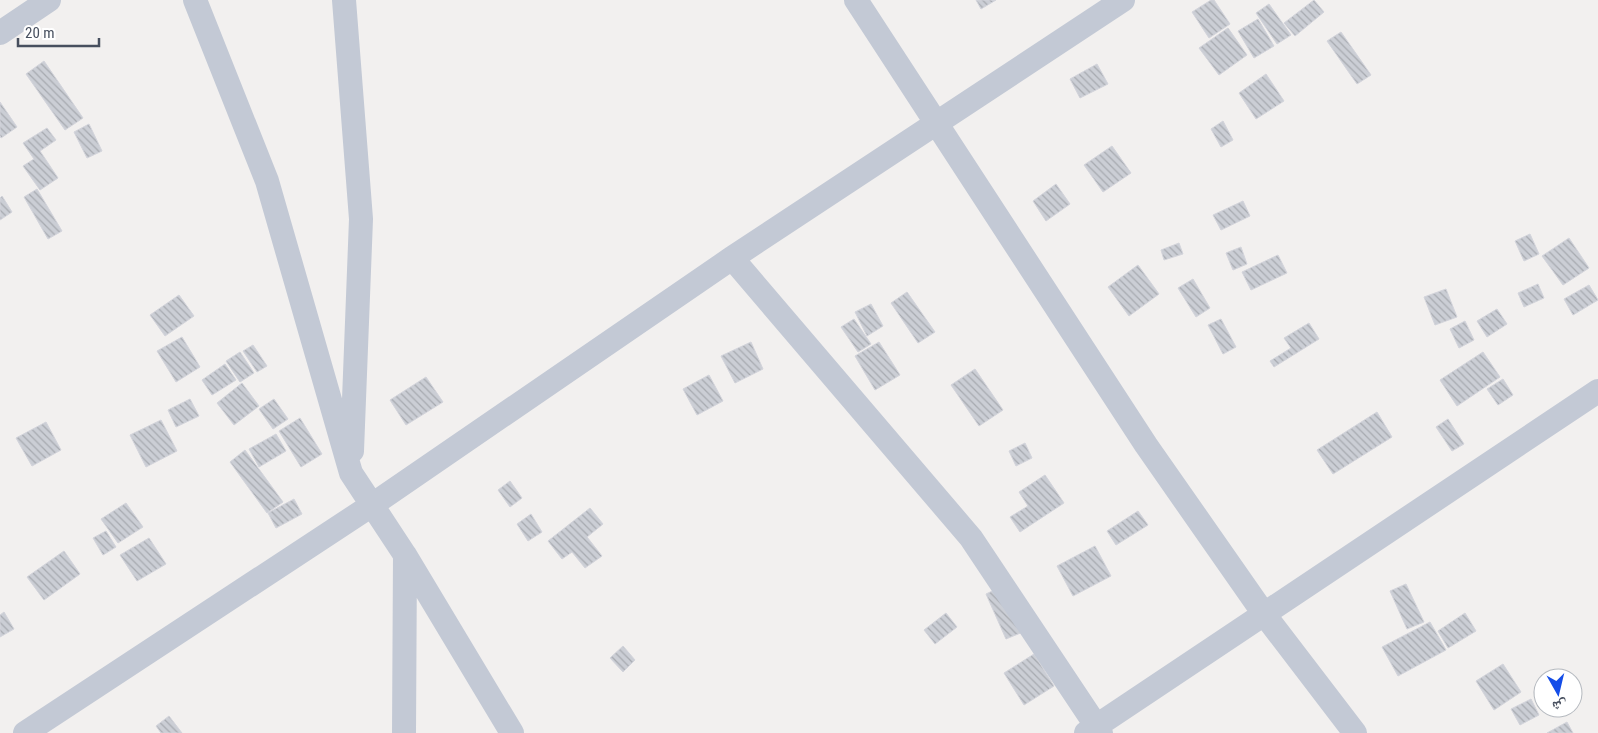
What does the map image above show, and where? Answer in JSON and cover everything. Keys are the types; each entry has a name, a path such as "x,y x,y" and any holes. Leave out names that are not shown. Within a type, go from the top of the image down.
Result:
{"street":[{"path":"0,34 49,0"},
{"path":"195,0 268,181 351,473 405,555 512,733"},
{"path":"344,0 361,219 351,473"},
{"path":"856,0 1146,446 1264,614 1355,733"},
{"path":"25,733 372,505 732,258 1123,0"},
{"path":"732,258 971,538 1094,731 1264,614 1598,391"},
{"path":"404,733 405,555"}],"building":[{"path":"976,0 996,0 981,9"},
{"path":"1214,0 1230,24 1209,38 1192,12"},
{"path":"1314,0 1324,12 1295,36 1284,23"},
{"path":"1269,4 1291,35 1277,44 1256,13"},
{"path":"1258,19 1274,46 1254,58 1238,31"},
{"path":"1228,28 1247,55 1219,75 1199,48"},
{"path":"1341,32 1371,75 1357,84 1327,41"},
{"path":"44,61 83,118 65,130 26,74"},
{"path":"1097,64 1108,84 1080,98 1070,79"},
{"path":"1266,74 1284,101 1256,119 1239,93"},
{"path":"0,102 17,127 1,138 0,136"},
{"path":"1223,121 1233,140 1221,147 1211,129"},
{"path":"89,124 102,151 87,158 74,132"},
{"path":"47,128 56,140 40,151 58,178 40,190 23,166 34,159 23,143"},
{"path":"1112,146 1131,173 1103,192 1084,165"},
{"path":"1056,184 1070,204 1046,221 1033,201"},
{"path":"37,189 62,231 48,239 24,197"},
{"path":"2,196 12,212 0,220 0,198"},
{"path":"1243,201 1250,216 1221,230 1213,215"},
{"path":"1530,234 1539,254 1524,261 1515,241"},
{"path":"1569,238 1589,268 1563,285 1542,256"},
{"path":"1179,243 1183,254 1164,260 1161,250"},
{"path":"1241,247 1247,264 1233,270 1226,253"},
{"path":"1278,255 1287,273 1251,290 1242,272"},
{"path":"1138,265 1159,294 1129,316 1108,287"},
{"path":"1193,279 1210,308 1196,317 1178,288"},
{"path":"1538,284 1544,298 1524,307 1518,293"},
{"path":"1589,285 1598,300 1573,315 1564,299"},
{"path":"1446,289 1457,317 1435,325 1424,297"},
{"path":"907,292 935,332 918,343 891,303"},
{"path":"179,295 194,316 165,336 150,315"},
{"path":"871,304 883,326 867,336 855,312"},
{"path":"1497,309 1507,324 1487,337 1477,321"},
{"path":"854,319 871,344 858,352 841,327"},
{"path":"1221,319 1236,347 1223,354 1208,325"},
{"path":"1465,321 1474,340 1459,348 1450,329"},
{"path":"1309,323 1319,339 1274,367 1270,361 1291,348 1284,338"},
{"path":"182,337 200,367 176,382 157,351"},
{"path":"751,342 763,369 735,383 721,356"},
{"path":"879,342 900,375 875,390 855,356"},
{"path":"253,345 267,366 257,372 243,351"},
{"path":"240,352 254,373 240,382 226,361"},
{"path":"1483,352 1500,377 1457,406 1440,380"},
{"path":"225,364 236,380 212,395 202,380"},
{"path":"975,369 1003,410 979,426 951,385"},
{"path":"709,375 723,401 697,415 683,389"},
{"path":"426,377 443,402 406,425 390,400"},
{"path":"1503,379 1513,395 1498,405 1487,389"},
{"path":"242,383 259,406 234,425 217,403"},
{"path":"190,399 199,416 176,427 168,410"},
{"path":"274,399 288,419 273,429 259,409"},
{"path":"1377,412 1392,437 1333,474 1317,450"},
{"path":"300,418 322,454 301,467 279,431"},
{"path":"1448,419 1464,444 1452,451 1436,427"},
{"path":"161,420 177,451 146,467 130,435"},
{"path":"46,422 61,450 32,466 16,438"},
{"path":"276,434 286,451 259,467 249,449"},
{"path":"1025,443 1032,458 1016,466 1009,451"},
{"path":"245,450 283,502 267,513 230,462"},
{"path":"1045,475 1064,503 1020,532 1010,517 1028,506 1019,492"},
{"path":"510,481 522,498 510,507 498,490"},
{"path":"294,499 302,514 276,528 268,513"},
{"path":"126,503 143,527 118,543 101,519"},
{"path":"590,508 603,524 587,537 602,556 585,568 572,552 562,559 548,541"},
{"path":"1138,511 1148,525 1116,545 1107,531"},
{"path":"531,514 542,532 528,541 517,524"},
{"path":"106,531 116,547 103,555 93,538"},
{"path":"149,538 166,564 137,581 120,555"},
{"path":"1095,546 1111,576 1073,596 1057,566"},
{"path":"64,551 80,574 44,600 27,577"},
{"path":"1406,584 1424,622 1407,629 1390,591"},
{"path":"1003,586 1023,632 1006,639 986,594"},
{"path":"4,612 14,629 0,637 0,615"},
{"path":"946,613 957,627 935,644 924,630"},
{"path":"1465,613 1476,631 1448,648 1438,631"},
{"path":"1430,622 1446,650 1398,676 1382,647"},
{"path":"623,646 635,660 623,672 610,658"},
{"path":"1034,654 1054,686 1024,705 1004,673"},
{"path":"1503,664 1521,692 1494,710 1476,681"},
{"path":"1531,699 1533,703 1533,718 1520,725 1511,709"},
{"path":"169,716 182,733 161,733 156,726"},
{"path":"1567,722 1573,733 1547,733"}]}
